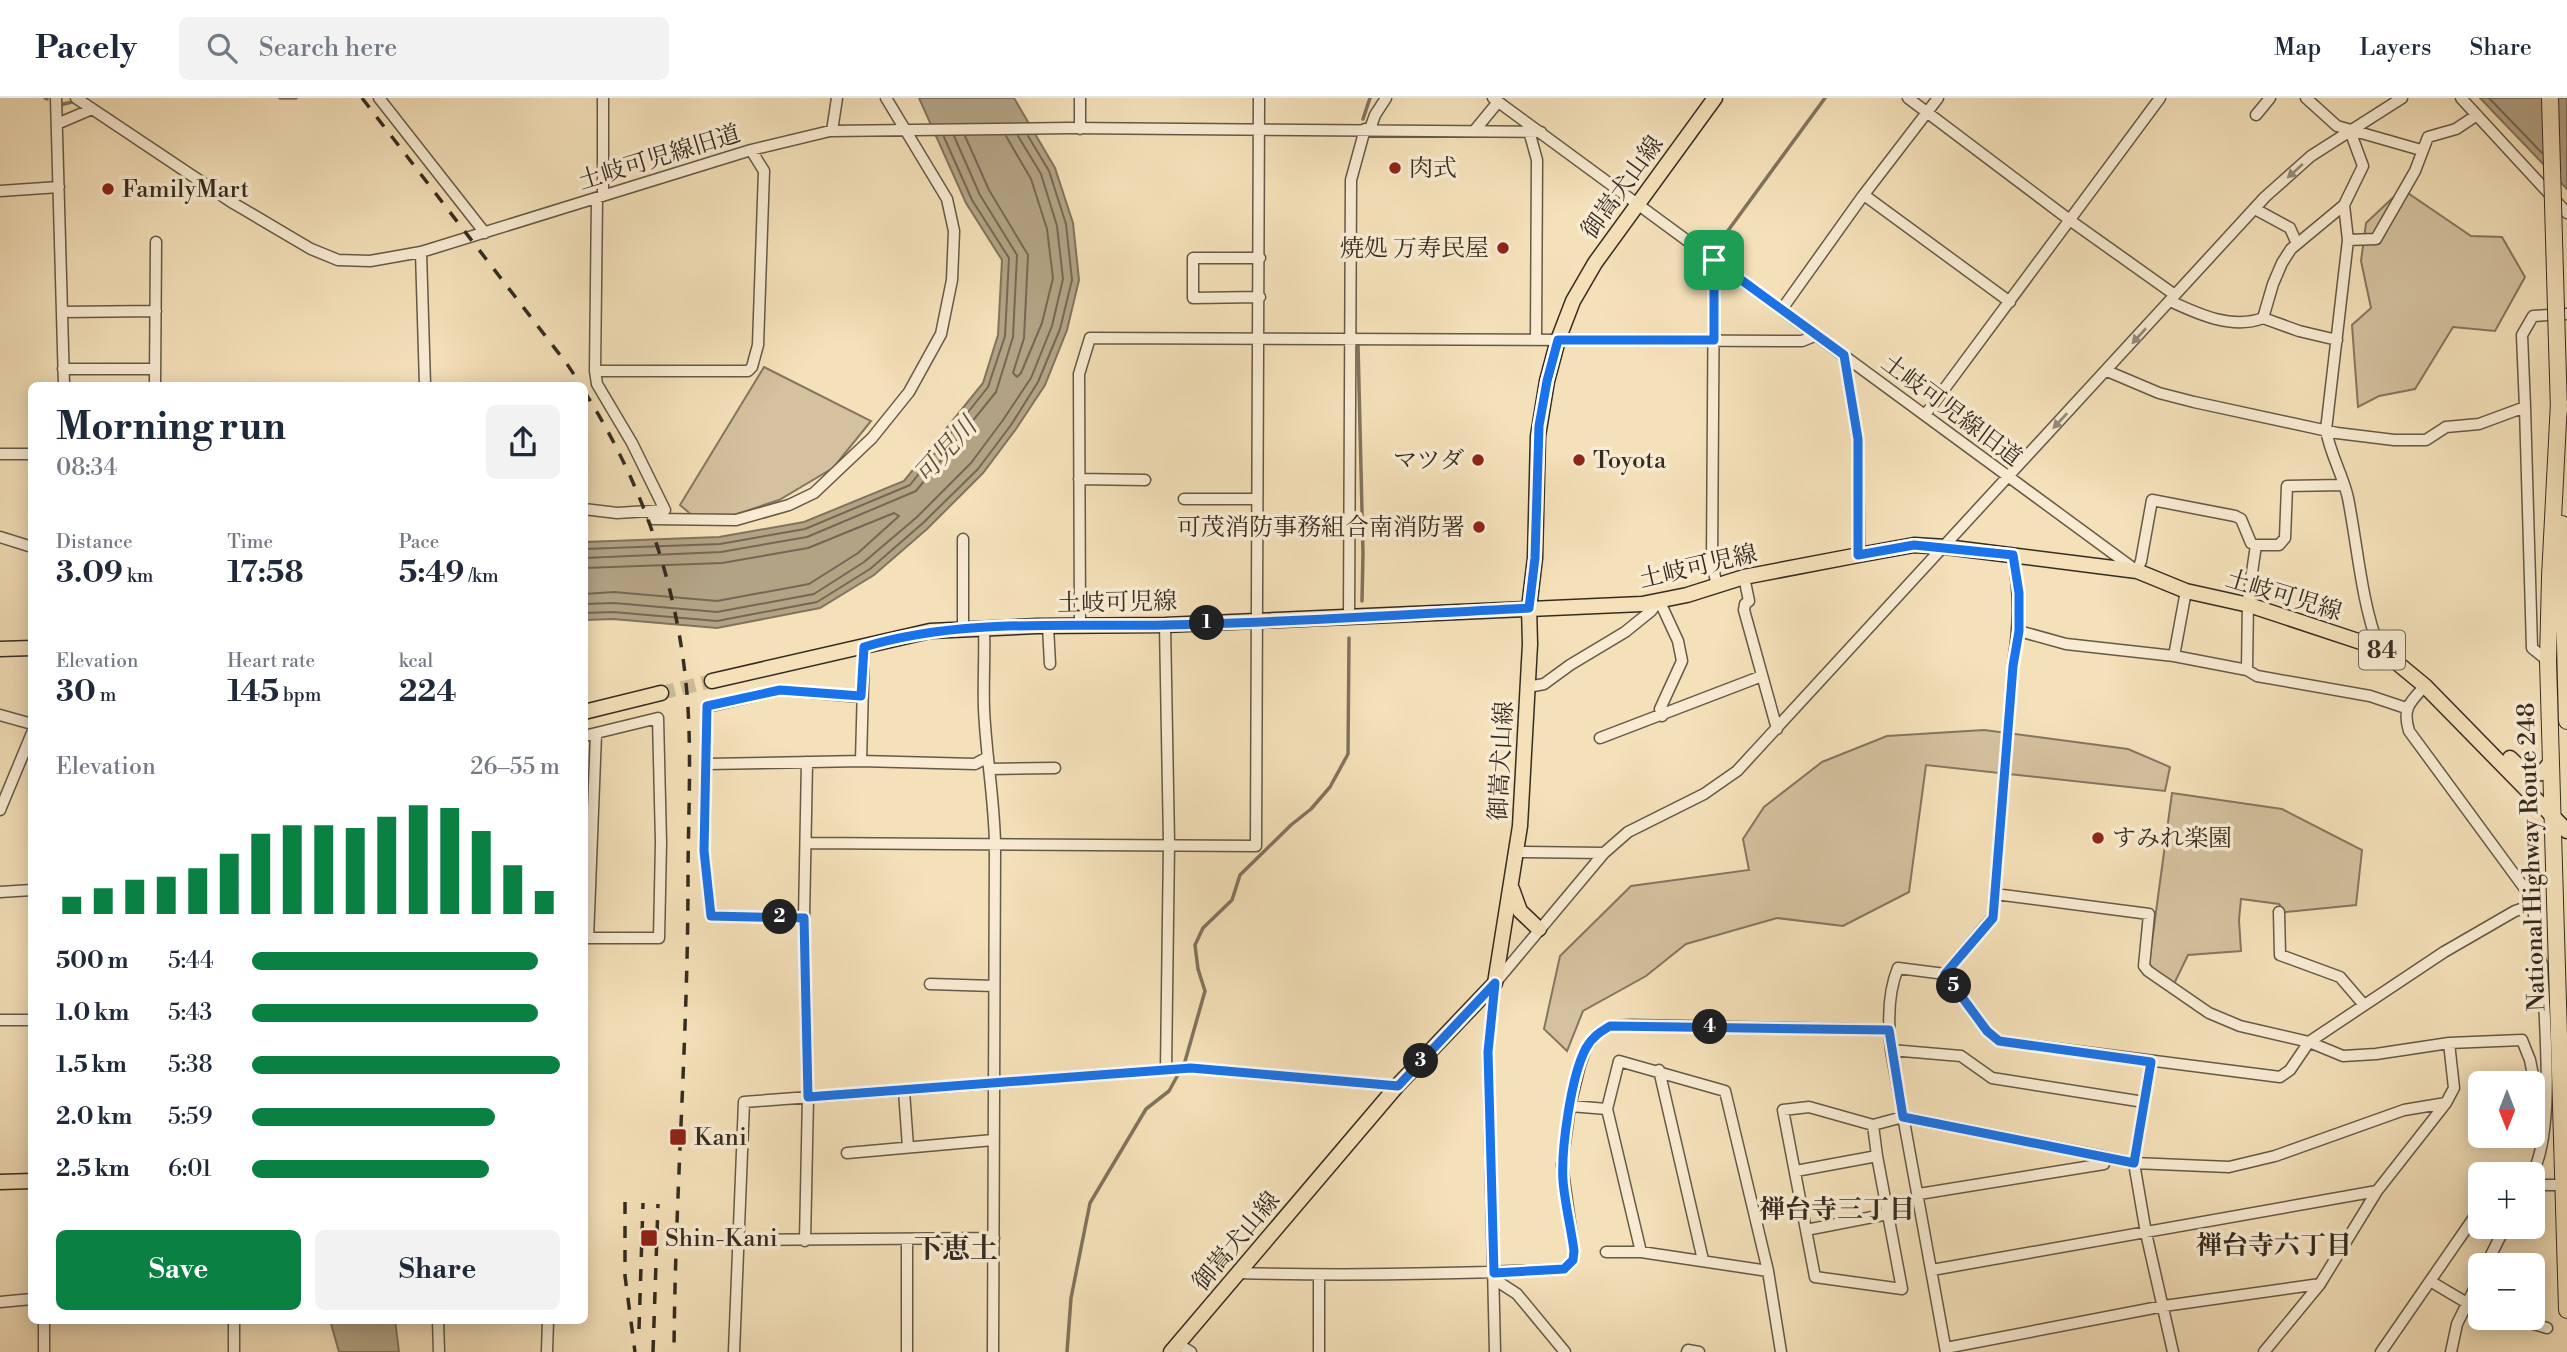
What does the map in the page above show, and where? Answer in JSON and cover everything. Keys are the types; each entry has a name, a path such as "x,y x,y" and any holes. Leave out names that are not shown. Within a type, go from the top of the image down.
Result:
{"highway":[{"name":"National Highway Route 248","path":"2550,98 2567,721"},
{"name":"National Highway Route 248","path":"2559,402 2548,662 2567,1310"}],"main road":[{"name":"御嵩犬山線","path":"1180,1349 1239,1273 1398,1086 1495,983 1518,852 1530,644 1529,608 1535,558 1539,426 1547,381 1558,340 1573,301 1595,263 1715,98"},
{"name":"土岐可児線","path":"712,681 930,631 1080,625 1165,625 1642,604 1687,595 1744,578 1858,555 1914,545 1946,547 2137,571 2186,591 2249,605 2379,648 2425,686 2472,731 2567,831"},
{"path":"0,649 28,648"},
{"path":"588,711 661,694"},
{"path":"2472,731 2490,738 2522,770 2533,774 2542,773 2550,763"},
{"path":"1511,888 1520,911 1539,929"},
{"path":"0,1182 28,1181"}],"street":[{"path":"56,98 64,382"},
{"name":"土岐可児線旧道","path":"76,98 233,203 311,248 338,260 370,261 421,252 751,150 832,131 1368,129 1535,132"},
{"path":"379,98 485,233"},
{"path":"588,509 617,513 665,510 632,443 597,384 594,371 603,98"},
{"path":"832,131 836,98"},
{"path":"653,519 736,520 789,505 814,493 872,438 909,392 941,334 952,280 954,231 947,199 886,98"},
{"path":"1074,129 1080,98"},
{"path":"807,843 1256,846 1259,98"},
{"path":"1349,617 1351,180 1368,129 1386,98"},
{"path":"1908,98 2172,298 2213,319 2255,322 2263,318 2298,331 2337,340"},
{"path":"1782,309 1938,98"},
{"path":"1925,415 2160,98"},
{"path":"2256,115 2270,98"},
{"path":"2306,98 2337,126 2421,150"},
{"path":"1495,1352 1488,1052 1495,983 1604,853 1629,832 1704,794 1737,771 2255,209 2311,156 2402,98"},
{"path":"2461,98 2567,213"},
{"name":"土岐可児線旧道","path":"1475,130 1495,99 1535,132 1782,309 2137,571"},
{"path":"57,124 90,107"},
{"path":"2348,240 2375,239 2415,171 2428,137 2456,129 2477,115"},
{"path":"2263,318 2282,263 2297,244 2344,205 2363,166 2350,131"},
{"path":"1535,132 1536,339"},
{"path":"594,371 748,371 752,368 760,322 764,172 751,150"},
{"path":"0,191 59,187"},
{"path":"1864,195 2010,302"},
{"path":"2344,205 2348,240 2326,430 2330,453 2343,485 2355,534 2364,597 2379,648"},
{"path":"2255,209 2290,229 2297,244"},
{"path":"155,382 156,243"},
{"path":"421,252 425,382"},
{"path":"1260,258 1193,258 1193,298 1260,297"},
{"path":"1714,260 1712,563 1717,586"},
{"path":"62,312 156,311"},
{"path":"2548,662 2532,648 2522,335 2533,316 2567,314"},
{"path":"1080,625 1079,373 1090,338 1802,341 1817,335"},
{"path":"1844,355 1858,439 1858,555"},
{"path":"63,369 155,369"},
{"path":"2106,371 2159,393 2361,437 2426,440 2446,427 2479,424 2525,407"},
{"path":"0,454 28,454"},
{"path":"1079,479 1145,480"},
{"path":"2137,571 2152,500 2235,516 2241,519 2251,543 2279,545 2285,538 2287,486 2343,485"},
{"path":"1184,499 1257,499"},
{"path":"0,537 28,546"},
{"path":"963,539 963,630"},
{"path":"2247,670 2249,605 2256,545"},
{"path":"1945,974 1993,918 2013,666 2019,631 2019,593 2013,555"},
{"path":"1744,578 1749,601 1744,610 1777,729"},
{"path":"2174,656 2186,591"},
{"path":"1528,687 1544,684 1625,632 1651,611 1659,600 1678,641 1682,661 1660,709 1662,716"},
{"path":"1165,625 1169,844 1166,1070"},
{"path":"1048,626 1050,664"},
{"path":"984,628 988,757 995,843 993,1352"},
{"path":"2019,631 2066,644 2174,656 2247,670 2257,676 2370,696 2406,708"},
{"path":"861,761 864,647"},
{"path":"1600,738 1762,676"},
{"path":"2425,686 2406,708 2406,720 2416,744 2514,871 2533,905 2538,954 2542,964 2546,1094 2545,1129 2537,1162"},
{"path":"804,918 711,916 704,851 707,706 780,690 861,696"},
{"path":"0,715 28,723"},
{"path":"588,836 590,735 658,718 662,842 659,937 588,938"},
{"path":"0,810 28,743"},
{"path":"707,764 861,761 975,764 988,757"},
{"path":"806,1241 808,1097 804,918 807,762"},
{"path":"990,769 1055,768"},
{"path":"1518,852 1604,853"},
{"path":"0,892 28,890"},
{"path":"1995,894 2149,914 2144,966 2148,971 2209,1013 2240,1026 2309,1042 2343,1055 2375,1054 2449,1043 2522,1040 2537,1096 2546,1094"},
{"path":"2320,1284 2164,1306 1946,1350 1891,1050 1889,1030 1894,979 1898,968 1945,974 1987,1031 1999,1041 2280,1077 2290,1070 2309,1042 2444,952 2515,911 2533,905"},
{"path":"2279,912 2280,955 2340,977 2364,1005"},
{"path":"930,984 994,986"},
{"path":"0,1020 28,1020"},
{"path":"1239,1273 1494,1276 1564,1269 1573,1260 1574,1251 1562,1165 1570,1107 1586,1048 1596,1035 1610,1026 1889,1030"},
{"path":"2264,1352 2320,1284 2377,1191 2446,1103 2454,1088 2449,1043"},
{"path":"1891,1050 1961,1056 1992,1078 2144,1102"},
{"path":"1641,1252 1607,1110 1619,1061 1659,1070 1725,1091 1768,1271 1781,1352"},
{"path":"2151,1062 2134,1163 2146,1233 2173,1352"},
{"path":"734,1352 744,1102 1191,1068 1398,1086"},
{"path":"1659,1070 1703,1260"},
{"path":"904,1091 908,1147"},
{"path":"1874,1125 1877,1156 1902,1289 1815,1277 1783,1110 1809,1107 1874,1125 1903,1117 2134,1163 2229,1167 2275,1156 2403,1110 2446,1103"},
{"path":"1570,1107 1607,1110"},
{"path":"847,1153 993,1140"},
{"path":"1796,1171 1877,1156"},
{"path":"1919,1194 2104,1164 2106,1157"},
{"path":"2545,1185 2564,1185"},
{"path":"1932,1270 2377,1191"},
{"path":"1806,1230 1888,1214"},
{"path":"2381,1352 2468,1226"},
{"path":"740,1240 993,1238"},
{"path":"908,1240 908,1352"},
{"path":"1606,1252 1641,1252 1768,1271"},
{"path":"1319,1275 1319,1352"},
{"path":"1494,1276 1517,1294 1565,1352"},
{"path":"2430,1281 2467,1303 2457,1324 2451,1352"},
{"path":"0,1302 28,1299"},
{"path":"44,1324 44,1352"},
{"path":"233,1324 234,1352"},
{"path":"438,1324 439,1352"},
{"path":"547,1352 548,1324"},
{"path":"1688,1352 1699,1352"}],"shaded area":[{"path":"2402,189 2471,236 2502,237 2525,277 2495,331 2453,327 2415,389 2379,396 2358,407 2352,325 2371,308 2361,261 2366,223"},
{"path":"764,367 871,421 833,468 779,500 734,515 694,517 680,505"},
{"path":"1984,730 2128,749 2170,767 2165,791 1926,765 1909,892 1843,926 1777,918 1686,944 1646,976 1583,1011 1567,1051 1544,1029 1560,956 1631,886 1749,870 1743,839 1764,807 1822,762 1887,736"},
{"path":"2172,793 2282,809 2362,850 2356,905 2285,912 2279,904 2241,899 2241,951 2188,955 2172,988 2148,971"}],"water":[{"name":"可児川","path":"919,98 1014,98 1055,168 1073,223 1079,280 1067,330 1045,385 983,473 927,529 874,575 820,608 717,628 613,619 588,620 588,542 719,537 804,522 904,481 983,383 998,335 1002,260 966,203"},
{"path":"2480,98 2567,98 2567,189"},
{"path":"331,1324 396,1324 399,1352 339,1352"}],"waterway":[{"path":"280,98 296,98"},
{"path":"1363,119 1370,98"},
{"path":"1727,232 1825,98"},
{"path":"60,105 76,101"},
{"path":"1358,344 1362,601"},
{"path":"1184,1065 1205,991 1198,969 1195,945 1203,928 1232,900 1240,875 1311,809 1330,787 1348,754 1349,638"},
{"path":"1067,1352 1071,1298 1090,1203 1146,1109 1169,1091 1180,1071"}],"tunnel":[{"path":"661,693 712,681"}],"railway":[{"path":"362,98 579,382"},
{"path":"588,398 623,462 654,536 675,614 687,694 690,764 687,939 674,1352"},
{"path":"625,1202 625,1276 635,1352"},
{"path":"639,1329 643,1203"},
{"path":"653,1352 658,1204"}],"place":[{"name":"肉式","path":"1395,168"},
{"name":"FamilyMart","path":"108,189"},
{"name":"焼処 万寿民屋","path":"1503,248"},
{"name":"マツダ","path":"1478,460"},
{"name":"Toyota","path":"1579,460"},
{"name":"可茂消防事務組合南消防署","path":"1479,527"},
{"name":"すみれ楽園","path":"2098,838"},
{"name":"Kani","path":"678,1137"},
{"name":"Shin-Kani","path":"649,1238"}],"district":[{"name":"禅台寺三丁目","path":"1837,1209"},
{"name":"禅台寺六丁目","path":"2274,1245"},
{"name":"下恵土","path":"956,1248"}],"route":[{"path":"1714,260 1844,355 1858,439 1858,555 1914,545 2013,555 2019,593 2019,631 2013,666 1993,918 1945,974 1987,1031 1999,1041 2151,1062 2134,1163 1903,1117 1889,1030 1610,1026 1596,1035 1586,1048 1570,1107 1564,1142 1563,1183 1574,1251 1573,1260 1564,1269 1494,1273 1488,1052 1495,983 1398,1086 1191,1068 808,1097 804,918 711,916 704,851 707,706 780,690 861,696 864,647 930,631 1037,626 1165,625 1529,608 1535,558 1539,426 1558,340 1714,340 1714,260"}]}
